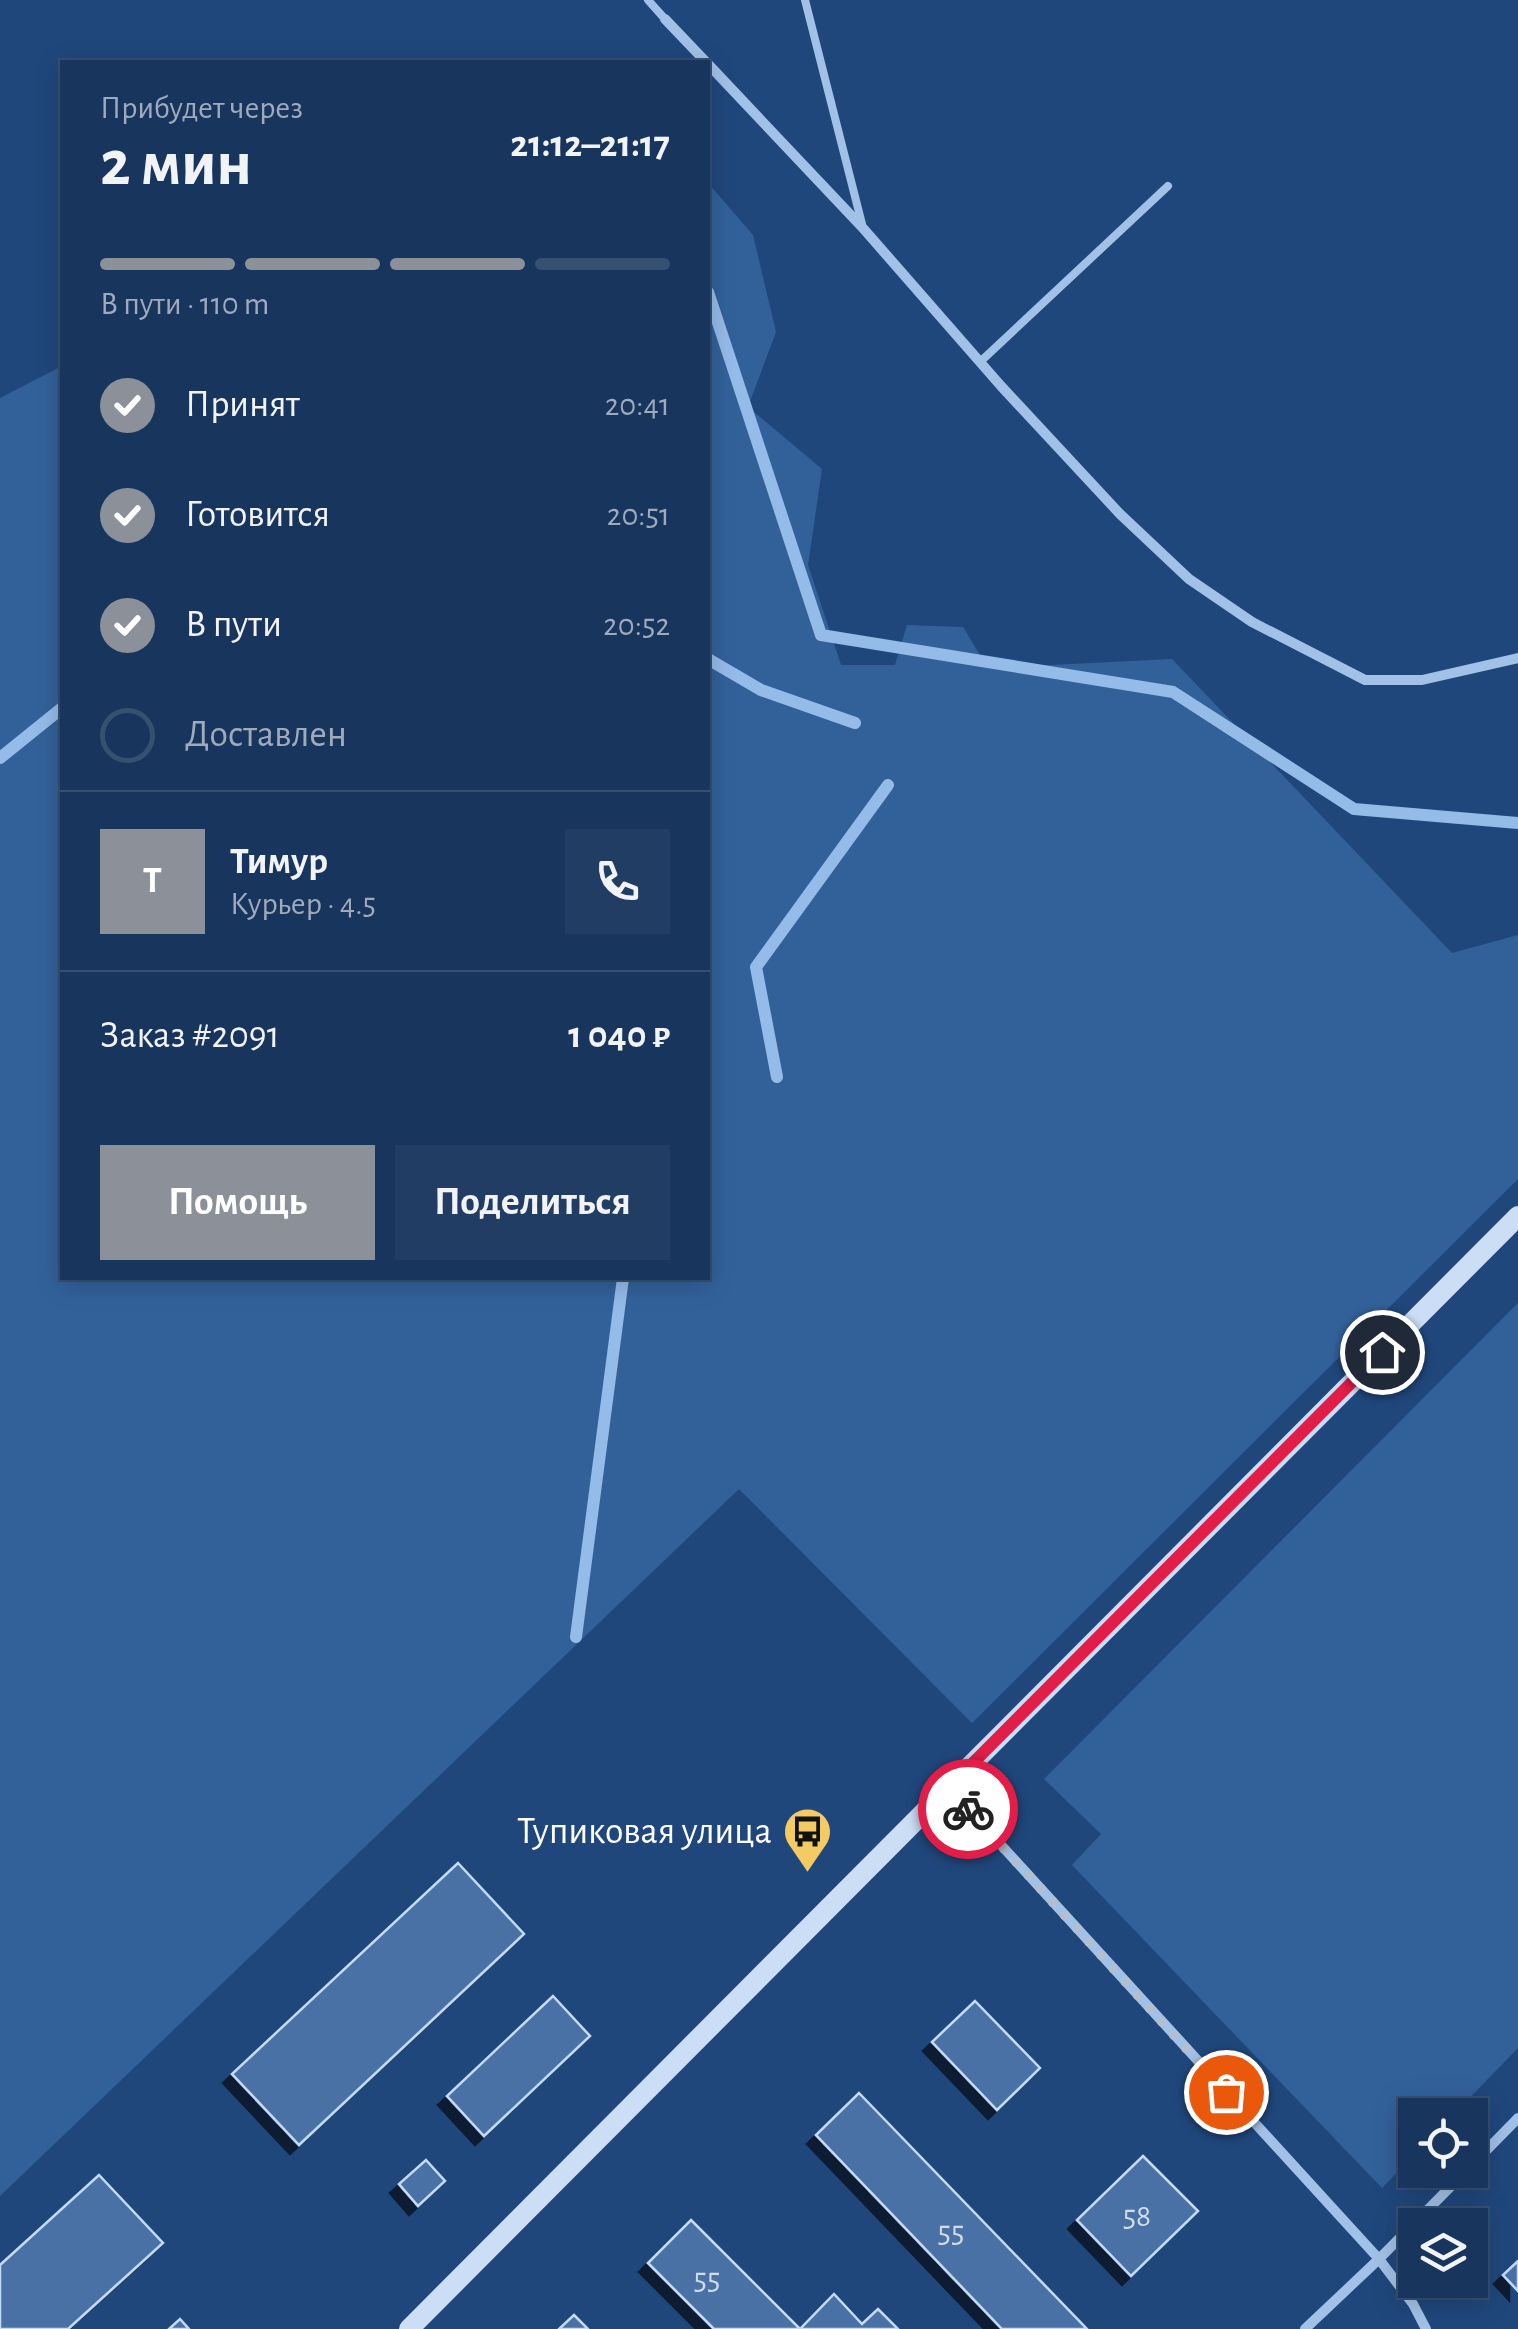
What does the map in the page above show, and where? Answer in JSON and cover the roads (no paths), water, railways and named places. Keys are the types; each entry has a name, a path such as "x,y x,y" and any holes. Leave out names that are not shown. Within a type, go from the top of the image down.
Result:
{"main road":[{"path":"410,2329 1518,1216"}],"street":[{"path":"665,19 704,60"},
{"path":"710,66 862,227 1120,514 1189,579 1252,622 1365,680 1422,680 1518,658"},
{"path":"948,1788 1379,2259 1413,2304 1426,2329"},
{"path":"1488,2148 1518,2118"},
{"path":"1305,2329 1448,2188"}],"lane":[{"path":"648,0 665,19"},
{"path":"806,0 862,227"},
{"path":"980,362 1168,186"}],"waterway":[{"path":"710,298 821,635 1173,692 1354,809 1518,823"},
{"path":"710,660 761,690 855,723"},
{"path":"0,758 60,710"},
{"path":"777,1077 756,967 888,785"},
{"path":"576,1637 623,1280"}],"place":[{"name":"Тупиковая улица","path":"807,1874"}]}
